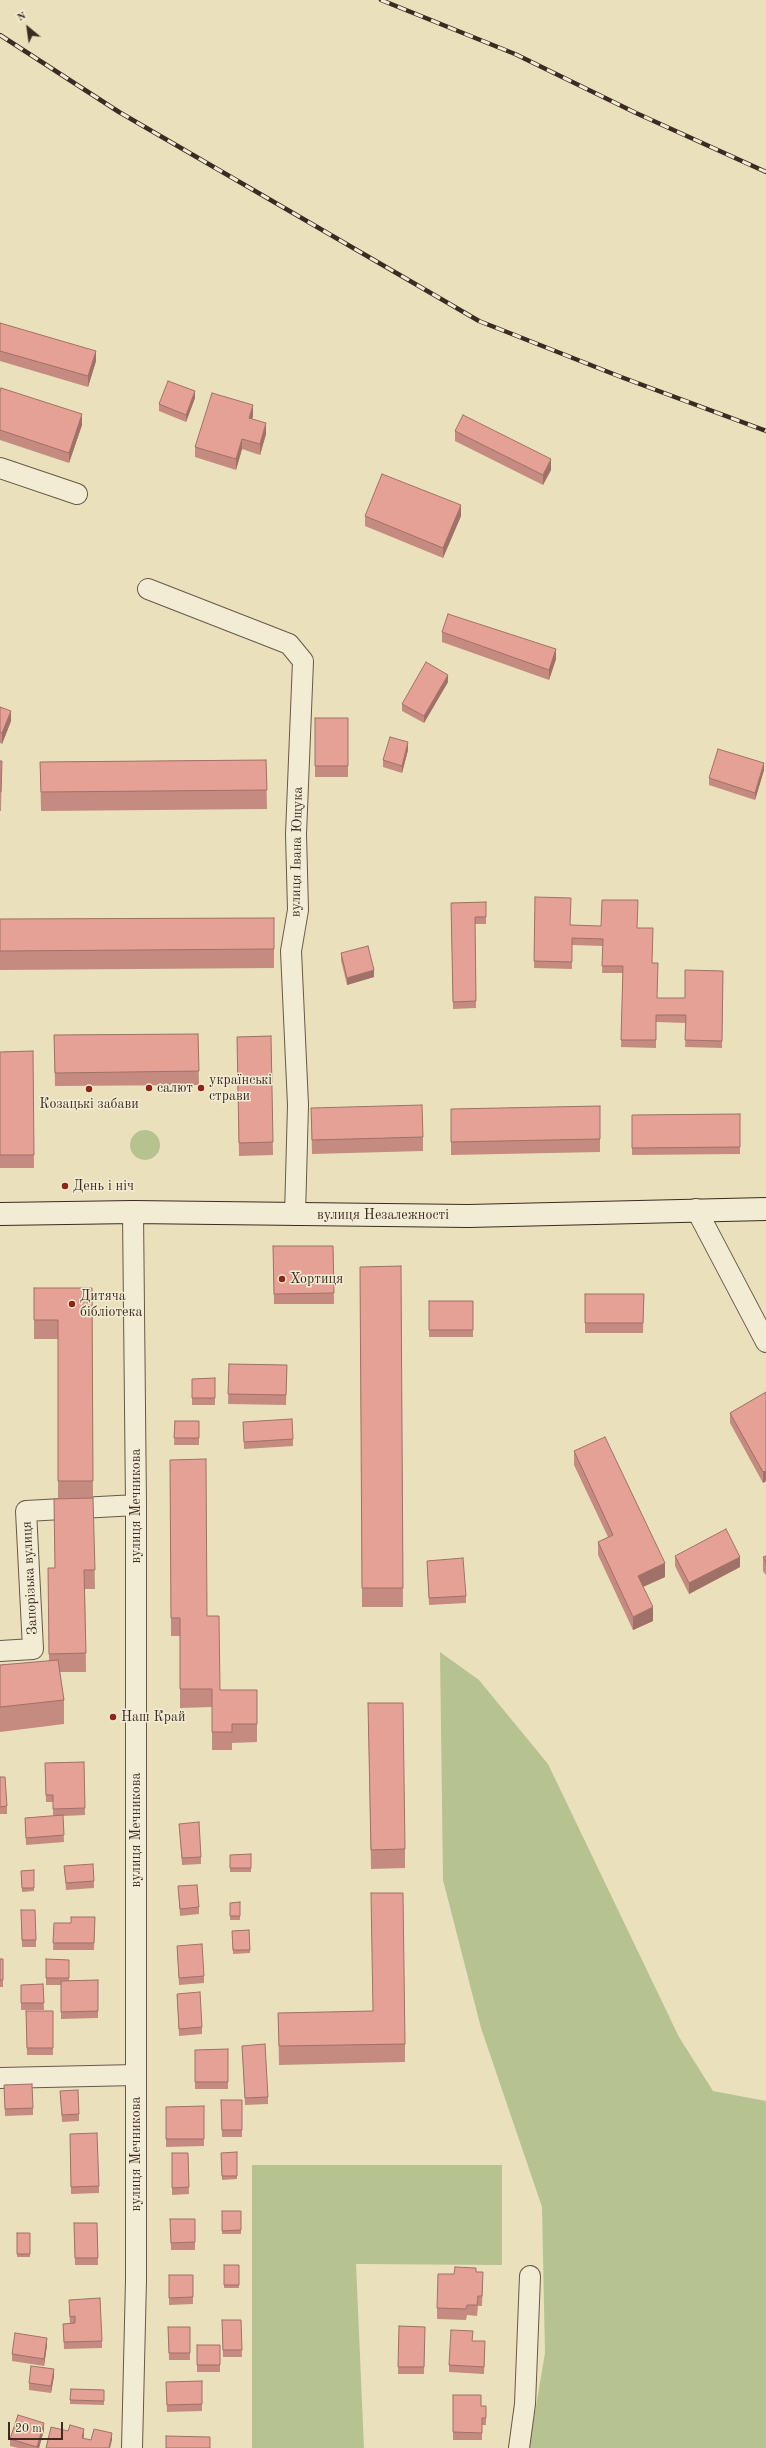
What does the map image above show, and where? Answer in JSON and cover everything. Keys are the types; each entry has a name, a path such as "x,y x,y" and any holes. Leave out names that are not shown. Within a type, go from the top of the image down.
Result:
{"main road":[{"name":"вулиця Незалежності","path":"0,1214 132,1212 468,1216 696,1209 766,1209"}],"street":[{"path":"0,468 77,494"},
{"name":"вулиця Івана Ющука","path":"148,589 289,644 303,661 296,834 298,910 291,951 298,1105 295,1214"},
{"path":"696,1209 766,1342"},
{"name":"вулиця Мечникова","path":"132,1212 136,1505 136,2280 132,2448"},
{"name":"Запорізька вулиця","path":"0,1651 33,1649 26,1510 136,1505"},
{"path":"0,2078 136,2075"},
{"path":"520,2448 525,2404 530,2276"}],"green space":[{"path":"145,1130 156,1134 160,1145 156,1156 145,1160 134,1156 130,1145 134,1134"},
{"path":"440,1652 479,1680 548,1764 679,2037 713,2091 766,2101 766,2448 529,2448 545,2353 542,2207 481,2028 443,1880"},
{"path":"252,2165 502,2165 502,2265 356,2264 364,2448 252,2448"}],"building":[{"path":"0,323 96,351 88,376 0,351"},
{"path":"168,381 195,391 186,415 159,404"},
{"path":"1,388 82,414 69,453 0,430"},
{"path":"212,393 253,405 249,418 266,423 260,444 242,439 236,459 195,447"},
{"path":"463,415 551,459 543,475 455,431"},
{"path":"382,474 461,505 443,548 365,516"},
{"path":"448,614 556,649 549,670 442,632"},
{"path":"426,662 448,675 424,716 402,704"},
{"path":"0,707 11,711 2,733 0,732"},
{"path":"315,718 348,718 348,766 315,766"},
{"path":"390,737 408,742 402,766 383,760"},
{"path":"718,749 764,763 755,793 709,778"},
{"path":"266,760 267,790 41,792 40,762"},
{"path":"0,761 2,761 1,792 0,792"},
{"path":"535,897 571,898 570,925 601,926 602,900 638,900 637,928 653,928 652,963 658,963 657,998 685,998 685,970 723,971 722,1041 685,1040 686,1015 656,1015 656,1040 621,1040 623,966 602,966 603,939 572,938 572,962 534,961"},
{"path":"486,902 486,917 475,917 476,1001 453,1002 451,903"},
{"path":"274,918 274,949 0,951 0,919"},
{"path":"368,946 374,970 347,978 341,953"},
{"path":"198,1034 199,1071 55,1073 54,1035"},
{"path":"271,1036 273,1142 239,1143 237,1037"},
{"path":"33,1051 34,1155 0,1155 0,1052"},
{"path":"422,1105 423,1137 312,1140 311,1108"},
{"path":"600,1106 600,1139 451,1142 451,1109"},
{"path":"740,1114 740,1147 632,1148 632,1115"},
{"path":"273,1246 333,1246 334,1293 274,1294"},
{"path":"401,1266 403,1588 362,1588 360,1267"},
{"path":"34,1288 92,1288 93,1481 58,1481 58,1320 34,1320"},
{"path":"585,1294 644,1294 643,1323 585,1323"},
{"path":"429,1301 473,1301 473,1330 429,1330"},
{"path":"229,1364 287,1365 286,1395 228,1394"},
{"path":"215,1378 215,1398 192,1398 192,1379"},
{"path":"766,1392 766,1471 763,1472 730,1413"},
{"path":"292,1419 293,1439 244,1442 243,1422"},
{"path":"175,1421 199,1421 199,1438 174,1438"},
{"path":"605,1437 665,1563 638,1576 653,1607 633,1617 598,1542 613,1535 574,1451"},
{"path":"206,1459 207,1616 219,1616 220,1690 257,1690 257,1724 232,1724 232,1732 212,1732 212,1689 180,1689 180,1618 171,1618 170,1460"},
{"path":"93,1498 95,1570 84,1570 86,1653 49,1654 48,1568 55,1568 54,1499"},
{"path":"726,1529 740,1557 689,1583 675,1556"},
{"path":"463,1558 466,1596 429,1598 427,1561"},
{"path":"58,1660 64,1700 0,1707 0,1665"},
{"path":"368,1703 403,1703 405,1849 371,1850"},
{"path":"84,1762 85,1808 53,1809 53,1795 46,1795 45,1763"},
{"path":"0,1777 5,1777 7,1806 0,1807"},
{"path":"63,1815 64,1835 26,1838 25,1818"},
{"path":"199,1822 201,1857 182,1858 179,1824"},
{"path":"251,1854 251,1868 230,1868 230,1855"},
{"path":"93,1864 94,1881 66,1883 64,1866"},
{"path":"34,1870 34,1888 22,1888 21,1871"},
{"path":"197,1885 199,1907 180,1909 178,1886"},
{"path":"371,1893 403,1893 405,2044 279,2046 278,2013 373,2011"},
{"path":"240,1902 240,1916 230,1916 230,1903"},
{"path":"21,1910 35,1910 36,1940 22,1940"},
{"path":"71,1917 95,1917 94,1943 53,1943 54,1923 71,1923"},
{"path":"249,1930 250,1950 233,1950 232,1931"},
{"path":"202,1944 204,1976 179,1978 177,1946"},
{"path":"0,1959 3,1959 3,1980 0,1980"},
{"path":"46,1959 69,1960 69,1978 46,1978"},
{"path":"98,1980 98,2011 61,2012 61,1981"},
{"path":"43,1984 44,2003 21,2003 21,1985"},
{"path":"200,1992 202,2027 179,2029 177,1994"},
{"path":"26,2011 53,2011 53,2048 27,2048"},
{"path":"265,2044 268,2097 245,2098 242,2046"},
{"path":"228,2049 228,2082 195,2082 195,2050"},
{"path":"32,2084 33,2108 5,2109 4,2085"},
{"path":"78,2090 79,2114 62,2115 60,2091"},
{"path":"221,2100 242,2100 242,2130 222,2130"},
{"path":"204,2106 204,2139 166,2139 166,2107"},
{"path":"97,2133 99,2186 71,2187 70,2134"},
{"path":"237,2152 237,2176 222,2176 221,2153"},
{"path":"172,2153 188,2153 189,2187 172,2188"},
{"path":"222,2211 241,2211 241,2230 222,2231"},
{"path":"170,2219 195,2219 195,2242 171,2243"},
{"path":"74,2223 97,2223 98,2258 75,2258"},
{"path":"17,2233 30,2233 30,2254 17,2254"},
{"path":"224,2265 239,2265 239,2285 224,2285"},
{"path":"455,2267 476,2268 476,2272 483,2272 482,2296 478,2296 477,2305 467,2305 466,2309 437,2308 438,2274 454,2274"},
{"path":"169,2275 193,2275 193,2297 169,2298"},
{"path":"100,2298 102,2341 64,2342 63,2324 75,2323 75,2316 70,2317 69,2300"},
{"path":"222,2320 241,2320 242,2350 223,2350"},
{"path":"399,2326 425,2327 424,2367 398,2367"},
{"path":"168,2327 190,2327 190,2353 169,2353"},
{"path":"451,2330 473,2331 472,2341 485,2341 484,2367 449,2365"},
{"path":"15,2333 47,2338 44,2359 12,2354"},
{"path":"197,2345 220,2345 220,2365 197,2365"},
{"path":"31,2366 54,2369 51,2386 29,2383"},
{"path":"202,2381 202,2404 167,2405 166,2382"},
{"path":"71,2389 104,2390 104,2401 70,2400"},
{"path":"453,2395 481,2395 481,2406 486,2406 486,2418 482,2418 482,2433 453,2432"},
{"path":"18,2415 44,2423 37,2447 10,2439"},
{"path":"70,2425 84,2429 82,2438 91,2440 94,2429 112,2433 109,2448 46,2448 51,2427 68,2431"},
{"path":"166,2436 210,2437 210,2448 166,2448"}],"railway":[{"path":"381,0 515,54 636,113 766,172"},
{"path":"0,35 119,112 479,321 621,377 766,431"}],"place":[{"name":"салют","path":"149,1088"},
{"name":"українські страви","path":"201,1088"},
{"name":"Козацькі забави","path":"89,1089"},
{"name":"День і ніч","path":"65,1186"},
{"name":"Хортиця","path":"282,1279"},
{"name":"Дитяча бібліотека","path":"72,1304"},
{"name":"Наш Край","path":"113,1717"}]}
